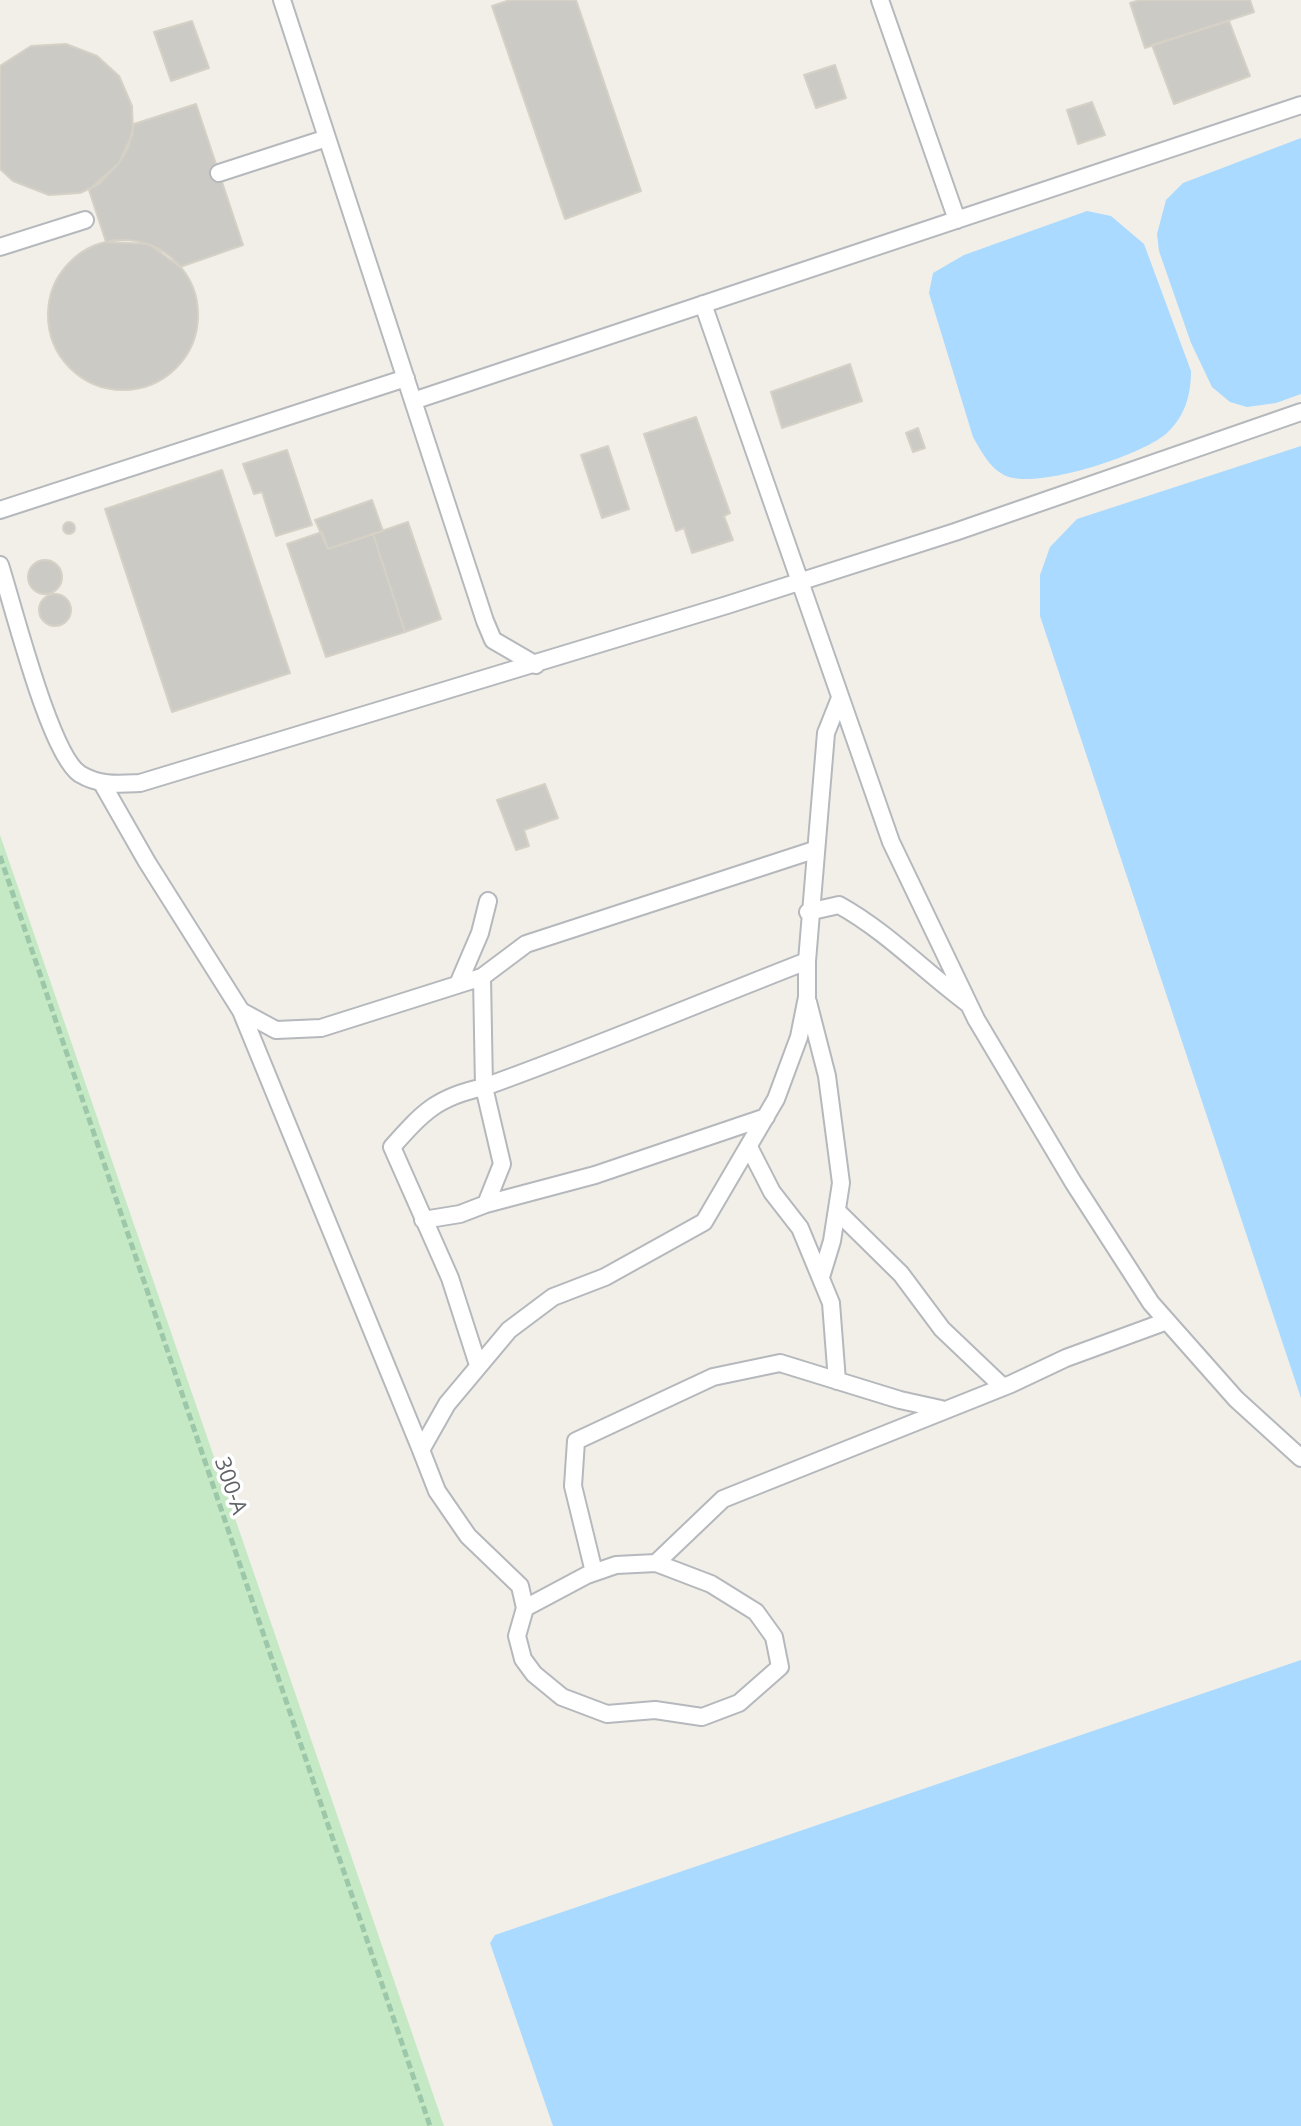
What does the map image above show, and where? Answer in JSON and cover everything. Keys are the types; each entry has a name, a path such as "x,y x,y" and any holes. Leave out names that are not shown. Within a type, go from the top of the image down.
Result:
{"lane":[{"path":"282,0 493,640 536,665"},
{"path":"880,0 957,220"},
{"path":"413,401 1301,105"},
{"path":"219,173 327,138"},
{"path":"0,247 85,220"},
{"path":"703,304 891,842 969,1004 1073,1182 1151,1303 1236,1399 1301,1458"},
{"path":"0,510 406,378"},
{"path":"0,565 41,696 64,751 77,772 103,785 140,783 536,665 801,581 1301,412"},
{"path":"421,1450 447,1404 509,1330 553,1297 605,1277 704,1222 766,1117 799,1037 807,997 808,912 826,733 840,698"},
{"path":"103,785 241,1011 437,1491 468,1536 520,1586 525,1608 517,1636 523,1659 534,1674 562,1697 607,1714 655,1710 702,1717 739,1703 780,1667 774,1637 756,1612 711,1584 656,1563 616,1565 594,1572 525,1608"},
{"path":"241,1011 276,1030 321,1028 397,1007 459,982 482,977 526,944 814,850"},
{"path":"459,982 480,933 488,901"},
{"path":"808,912 839,905 866,920 920,968 969,1004"},
{"path":"478,1365 450,1278 392,1147 419,1116 452,1094 484,1087 807,961"},
{"path":"482,977 484,1087 502,1164 486,1204"},
{"path":"807,997 827,1076 841,1183 821,1277"},
{"path":"423,1220 460,1214 595,1175 766,1117"},
{"path":"749,1147 772,1192 800,1228 831,1303 837,1381"},
{"path":"837,1211 901,1274 942,1329 1003,1387"},
{"path":"656,1563 723,1499 1003,1387 1066,1358 1167,1321"},
{"path":"594,1572 573,1486 576,1441 713,1377 780,1363 943,1409"}],"path":[{"name":"300-A","path":"0,856 430,2126"}],"green space":[{"path":"0,835 444,2126 0,2126"}],"water":[{"path":"1301,138 1301,394 1276,403 1247,407 1230,402 1212,387 1191,343 1159,251 1157,234 1166,200 1183,183"},
{"path":"1087,211 1111,216 1144,244 1191,371 1186,405 1167,433 1113,460 1062,475 1019,479 1004,475 990,463 973,437 929,293 933,273 964,255"},
{"path":"1301,446 1301,1398 1040,616 1040,575 1050,547 1077,519"},
{"path":"1301,1660 1301,2126 553,2126 490,1943 495,1935"}],"building":[{"path":"510,0 576,0 641,191 565,219 492,6"},
{"path":"1140,0 1250,0 1254,12 1145,48 1130,3"},
{"path":"192,21 209,68 171,81 154,32"},
{"path":"1229,21 1250,76 1174,104 1152,45"},
{"path":"66,44 97,56 119,76 132,106 133,133 119,163 99,184 80,193 49,195 13,181 0,169 0,66 31,46"},
{"path":"835,65 846,98 816,108 804,75"},
{"path":"1092,102 1105,135 1078,144 1067,110"},
{"path":"196,104 243,245 180,267 149,244 106,242 89,190 119,163 128,148 134,124"},
{"path":"123,240 152,245 176,262 193,286 198,315 193,344 176,368 152,385 123,390 94,385 70,368 53,344 48,315 53,286 70,262 94,245"},
{"path":"850,364 862,401 782,428 771,392"},
{"path":"696,417 730,513 724,516 733,540 692,553 684,528 676,531 644,434"},
{"path":"918,428 925,448 913,452 906,433"},
{"path":"608,446 629,509 602,518 581,455"},
{"path":"287,450 312,525 276,536 262,492 254,494 243,464"},
{"path":"222,470 290,673 172,712 105,509"},
{"path":"372,500 383,531 328,549 315,520"},
{"path":"69,522 75,528 69,534 63,528"},
{"path":"408,522 441,619 405,632 373,534"},
{"path":"322,532 328,549 373,534 405,632 326,657 287,544"},
{"path":"45,560 57,565 62,577 57,589 45,594 33,589 28,577 33,565"},
{"path":"55,594 66,599 71,610 66,621 55,626 44,621 39,610 44,599"},
{"path":"545,784 558,818 524,830 529,846 516,850 497,800"}]}
